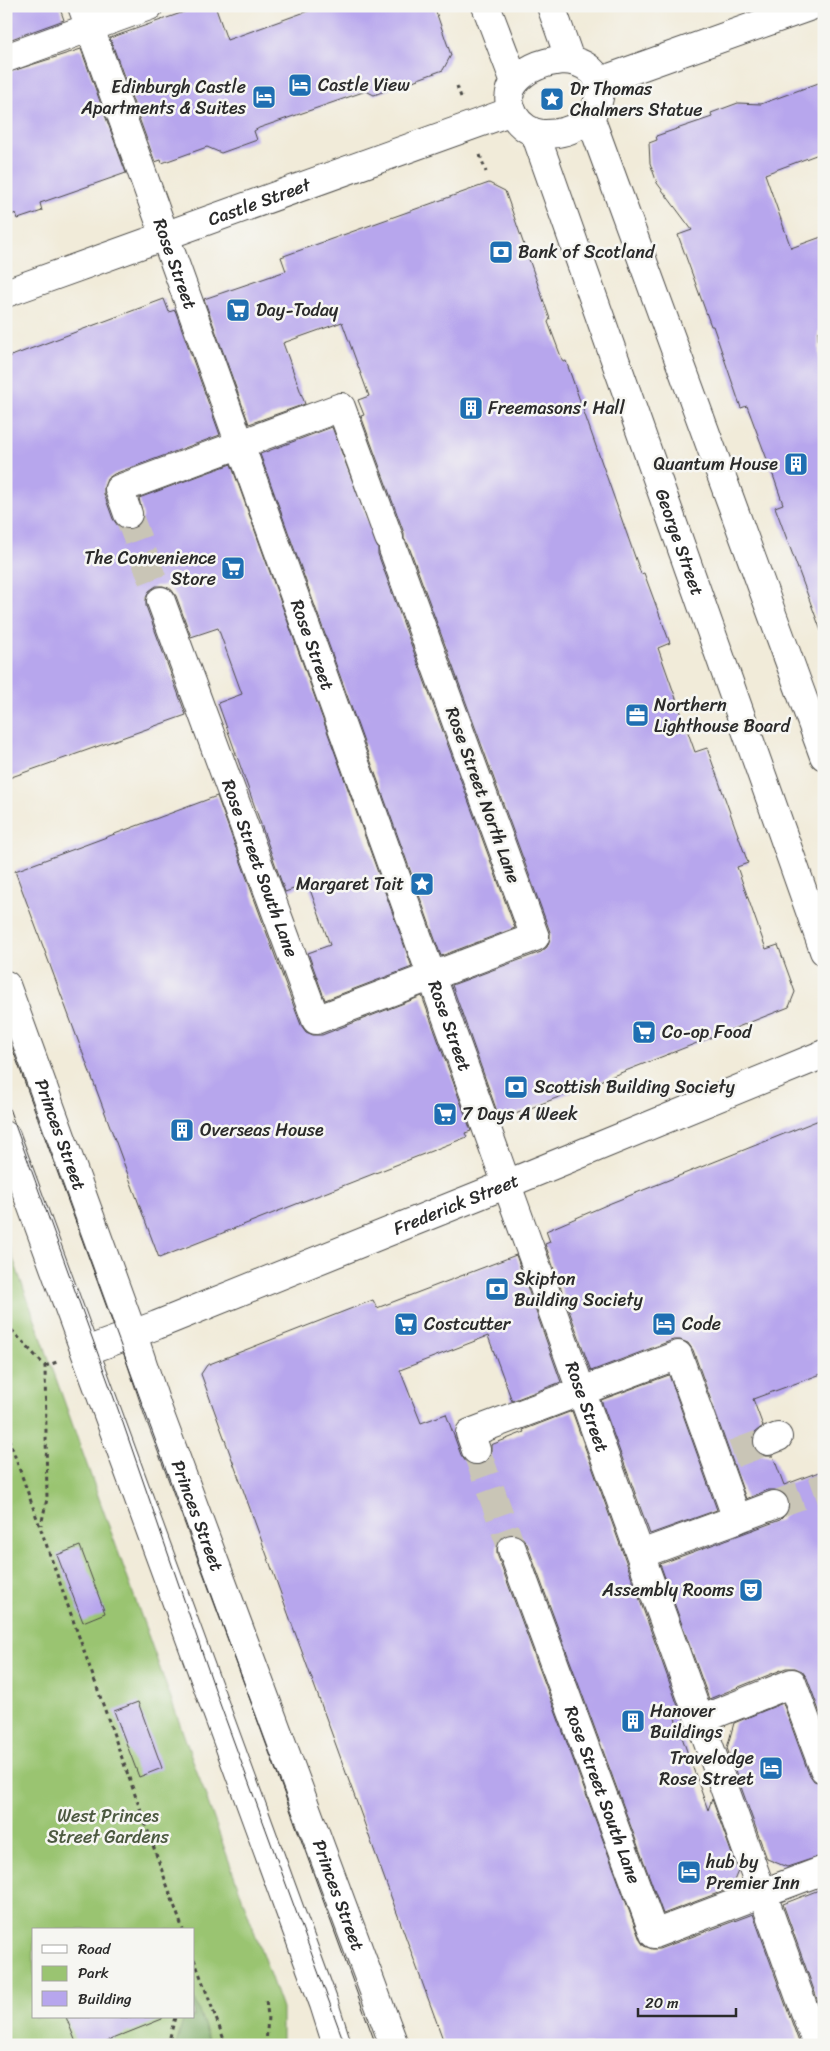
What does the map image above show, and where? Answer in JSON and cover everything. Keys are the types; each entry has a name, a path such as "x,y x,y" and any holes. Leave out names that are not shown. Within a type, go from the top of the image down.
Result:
{"street":[{"path":"6,58 86,17 149,6"},
{"path":"486,6 515,82"},
{"path":"551,6 570,60"},
{"path":"598,82 811,6"},
{"name":"Rose Street","path":"86,17 156,240 240,444 818,2045"},
{"path":"570,60 587,67 594,74 598,82 598,104 590,117 578,125 550,134 535,133 518,122 512,111 510,96 515,82 522,75 540,65 550,61 570,60"},
{"name":"Castle Street","path":"6,293 512,111"},
{"path":"590,117 824,756"},
{"name":"George Street","path":"535,133 824,951"},
{"name":"Rose Street North Lane","path":"240,444 340,407 535,937 432,977"},
{"path":"128,514 119,489 240,444"},
{"name":"Rose Street South Lane","path":"161,601 316,1020 432,977"},
{"name":"Princes Street","path":"6,985 133,1334 158,1410 394,2045"},
{"name":"Frederick Street","path":"86,1351 133,1334 507,1184 824,1054"},
{"path":"6,1136 324,2004 337,2045"},
{"path":"476,1450 470,1433 678,1355 724,1457 737,1519"},
{"path":"641,1554 774,1505"},
{"name":"Rose Street South Lane","path":"512,1549 654,1934 763,1893"},
{"path":"700,1720 792,1683 824,1769"},
{"path":"763,1893 824,1870"}],"path":[{"path":"6,1324 45,1366 47,1499 41,1526"},
{"path":"45,1366 60,1361"},
{"path":"6,1431 182,1928"},
{"path":"195,1962 226,2045"},
{"path":"266,2000 268,2016 266,2045"},
{"path":"168,2045 175,2018"},
{"path":"6,2034 11,2045"}],"green space":[{"name":"West Princes Street Gardens","path":"6,1239 282,2009 282,2045 6,2045"},
{"path":"195,1999 211,2045 176,2045 184,2018 195,2018"}],"building":[{"path":"6,6 59,6 64,20 6,41"},
{"path":"201,6 215,6 227,40 322,6 434,6 451,55 443,70 374,95 366,91 259,128 254,131 257,140 221,153 207,147 162,163 161,160 155,162 110,38"},
{"path":"81,49 126,173 40,203 42,211 18,219 16,213 6,217 6,73"},
{"path":"824,81 824,152 765,174 791,248 824,236 824,330 818,332 820,379 824,378 824,631 821,631 775,507 783,504 774,478 747,406 741,408 713,326 711,326 678,235 692,230 657,183 650,163 649,143 657,140 656,136 712,117 711,113 738,103 761,104"},
{"path":"489,183 505,191 550,319 548,322 563,362 566,361 641,574 644,573 670,643 658,648 695,752 707,748 748,863 737,867 766,949 778,945 795,992 789,1007 500,1120 452,985 541,952 547,947 550,932 408,544 404,539 404,533 361,416 364,415 358,400 369,396 342,322 283,343 305,404 249,424 204,299 286,271 281,257"},
{"path":"164,299 169,312 175,310 220,435 114,474 107,479 104,494 113,519 118,526 125,529 133,529 140,524 143,517 139,498 231,464 412,967 325,1000 308,953 330,945 308,884 285,892 218,703 242,694 218,628 191,637 176,596 171,589 156,586 149,591 146,598 146,606 186,715 6,779 6,358"},
{"path":"332,427 378,548 378,554 515,928 441,956 260,454"},
{"path":"217,796 301,1025 306,1032 313,1035 322,1035 422,996 471,1131 465,1133 467,1137 159,1258 15,871"},
{"path":"824,1118 824,1373 753,1399 763,1426 755,1432 753,1446 758,1453 765,1456 773,1456 784,1485 824,1470 824,1724 807,1678 802,1671 795,1668 786,1668 709,1699 660,1564 780,1520 786,1514 789,1500 784,1493 776,1490 768,1490 746,1499 693,1350 688,1343 673,1340 591,1371 545,1244 550,1242 546,1231"},
{"path":"516,1255 561,1382 512,1401 488,1336 400,1370 421,1423 446,1414 461,1455 466,1462 473,1465 481,1465 488,1460 491,1453 491,1445 572,1411 679,1709 673,1712 708,1810 712,1799 738,1871 731,1888 663,1914 527,1544 522,1537 515,1534 506,1535 500,1539 497,1546 497,1554 640,1940 644,1946 659,1949 753,1914 800,2045 445,2045 201,1374 207,1365 373,1300 377,1308"},
{"path":"669,1375 717,1510 650,1534 601,1400"},
{"path":"80,1546 105,1613 83,1622 57,1555"},
{"path":"138,1702 162,1768 139,1777 114,1711"},
{"path":"783,1703 809,1774 814,1781 824,1784 824,1855 787,1867 767,1859 727,1748 734,1723"},
{"path":"824,1888 824,2018 783,1904"},
{"path":"66,2018 162,2018 97,2045 77,2045"}],"tunnel":[{"path":"128,514 161,601"},
{"path":"733,1454 768,1441"},
{"path":"476,1450 512,1549"},
{"path":"774,1505 824,1487"}],"tram line":[{"path":"6,1031 376,2045"},
{"path":"6,1100 123,1423 220,1704 345,2045"}],"place":[{"name":"Castle View","path":"300,85"},
{"name":"Edinburgh Castle Apartments & Suites","path":"264,97"},
{"name":"Dr Thomas Chalmers Statue","path":"552,99"},
{"name":"Bank of Scotland","path":"501,252"},
{"name":"Day-Today","path":"238,310"},
{"name":"Freemasons' Hall","path":"471,408"},
{"name":"Quantum House","path":"796,464"},
{"name":"The Convenience Store","path":"233,568"},
{"name":"Northern Lighthouse Board","path":"637,715"},
{"name":"Margaret Tait","path":"422,884"},
{"name":"Co-op Food","path":"644,1032"},
{"name":"Scottish Building Society","path":"516,1087"},
{"name":"7 Days A Week","path":"445,1114"},
{"name":"Overseas House","path":"182,1130"},
{"name":"Skipton Building Society","path":"497,1289"},
{"name":"Costcutter","path":"406,1324"},
{"name":"Code","path":"664,1324"},
{"name":"Assembly Rooms","path":"751,1590"},
{"name":"Hanover Buildings","path":"633,1721"},
{"name":"Travelodge Rose Street","path":"771,1768"},
{"name":"hub by Premier Inn","path":"689,1872"}]}
